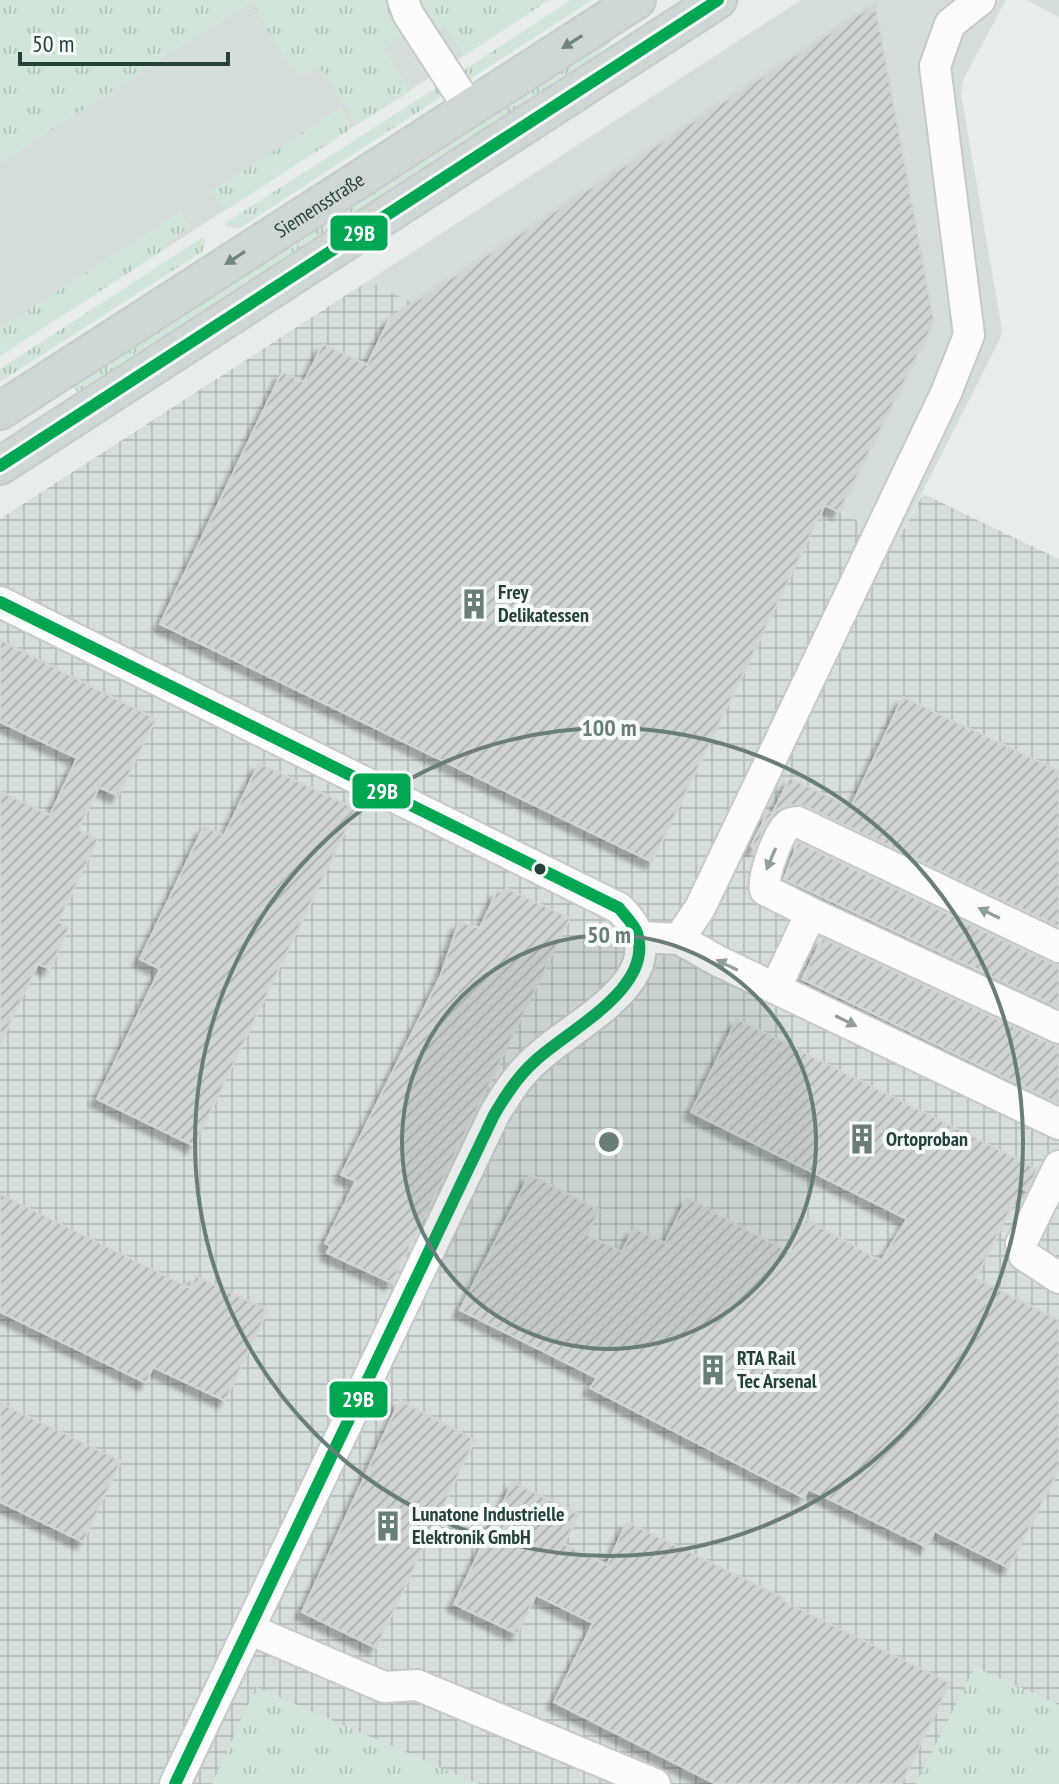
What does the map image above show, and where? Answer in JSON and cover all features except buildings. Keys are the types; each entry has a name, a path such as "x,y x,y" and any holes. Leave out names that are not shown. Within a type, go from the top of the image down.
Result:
{"main road":[{"name":"Siemensstraße","path":"0,411 637,0"},
{"path":"0,466 718,0"}],"street":[{"path":"403,0 408,14 469,108"},
{"path":"679,939 700,908 946,393 969,335 935,66 950,24 980,0"},
{"path":"0,602 608,902 627,916 640,937 639,961 627,984 604,1007 531,1063 494,1115 175,1784"},
{"path":"1059,947 798,822 784,829 764,874 765,890 1059,1028"},
{"path":"776,987 811,913"},
{"path":"640,937 679,939 718,961 1059,1124"},
{"path":"1059,1166 1048,1217 1021,1244 1024,1255 1059,1278"},
{"path":"249,1629 384,1687 417,1685 655,1784"}],"shaded area":[{"path":"0,0 549,0 0,356"},
{"path":"801,0 1006,0 964,78 961,94 1002,330 897,542 368,281"},
{"path":"1026,0 1059,0 1059,17"},
{"path":"368,281 897,542 923,494 1059,559 1059,1705 975,1667 916,1784 0,1784 0,519"}],"green space":[{"path":"0,0 390,0 405,32 383,49 410,91 362,122 354,120 323,71 315,68 302,77 287,62 251,2 0,163"},
{"path":"417,0 549,0 464,56 443,24 434,30"},
{"path":"571,0 592,0 467,81 461,72"},
{"path":"607,36 611,42 581,69 81,397 71,382"},
{"path":"439,86 444,95 240,228 228,227 225,223"},
{"path":"340,108 350,123 348,131 225,211 212,191"},
{"path":"180,212 190,227 166,243 168,247 0,356 0,328"},
{"path":"203,237 206,242 202,252 0,382 0,369"},
{"path":"975,1667 1059,1705 1059,1784 916,1784"},
{"path":"256,1687 479,1784 212,1784"}],"transit line":[{"name":"29B","path":"0,466 718,0"},
{"name":"29B","path":"0,602 619,908 637,933 639,953 633,972 621,989 605,1006 529,1067 494,1115 175,1784"}],"place":[{"name":"Frey Delikatessen","path":"474,604"},
{"name":"Ortoproban","path":"862,1139"},
{"name":"RTA Rail Tec Arsenal","path":"713,1370"},
{"name":"Lunatone Industrielle Elektronik GmbH","path":"388,1526"}]}
